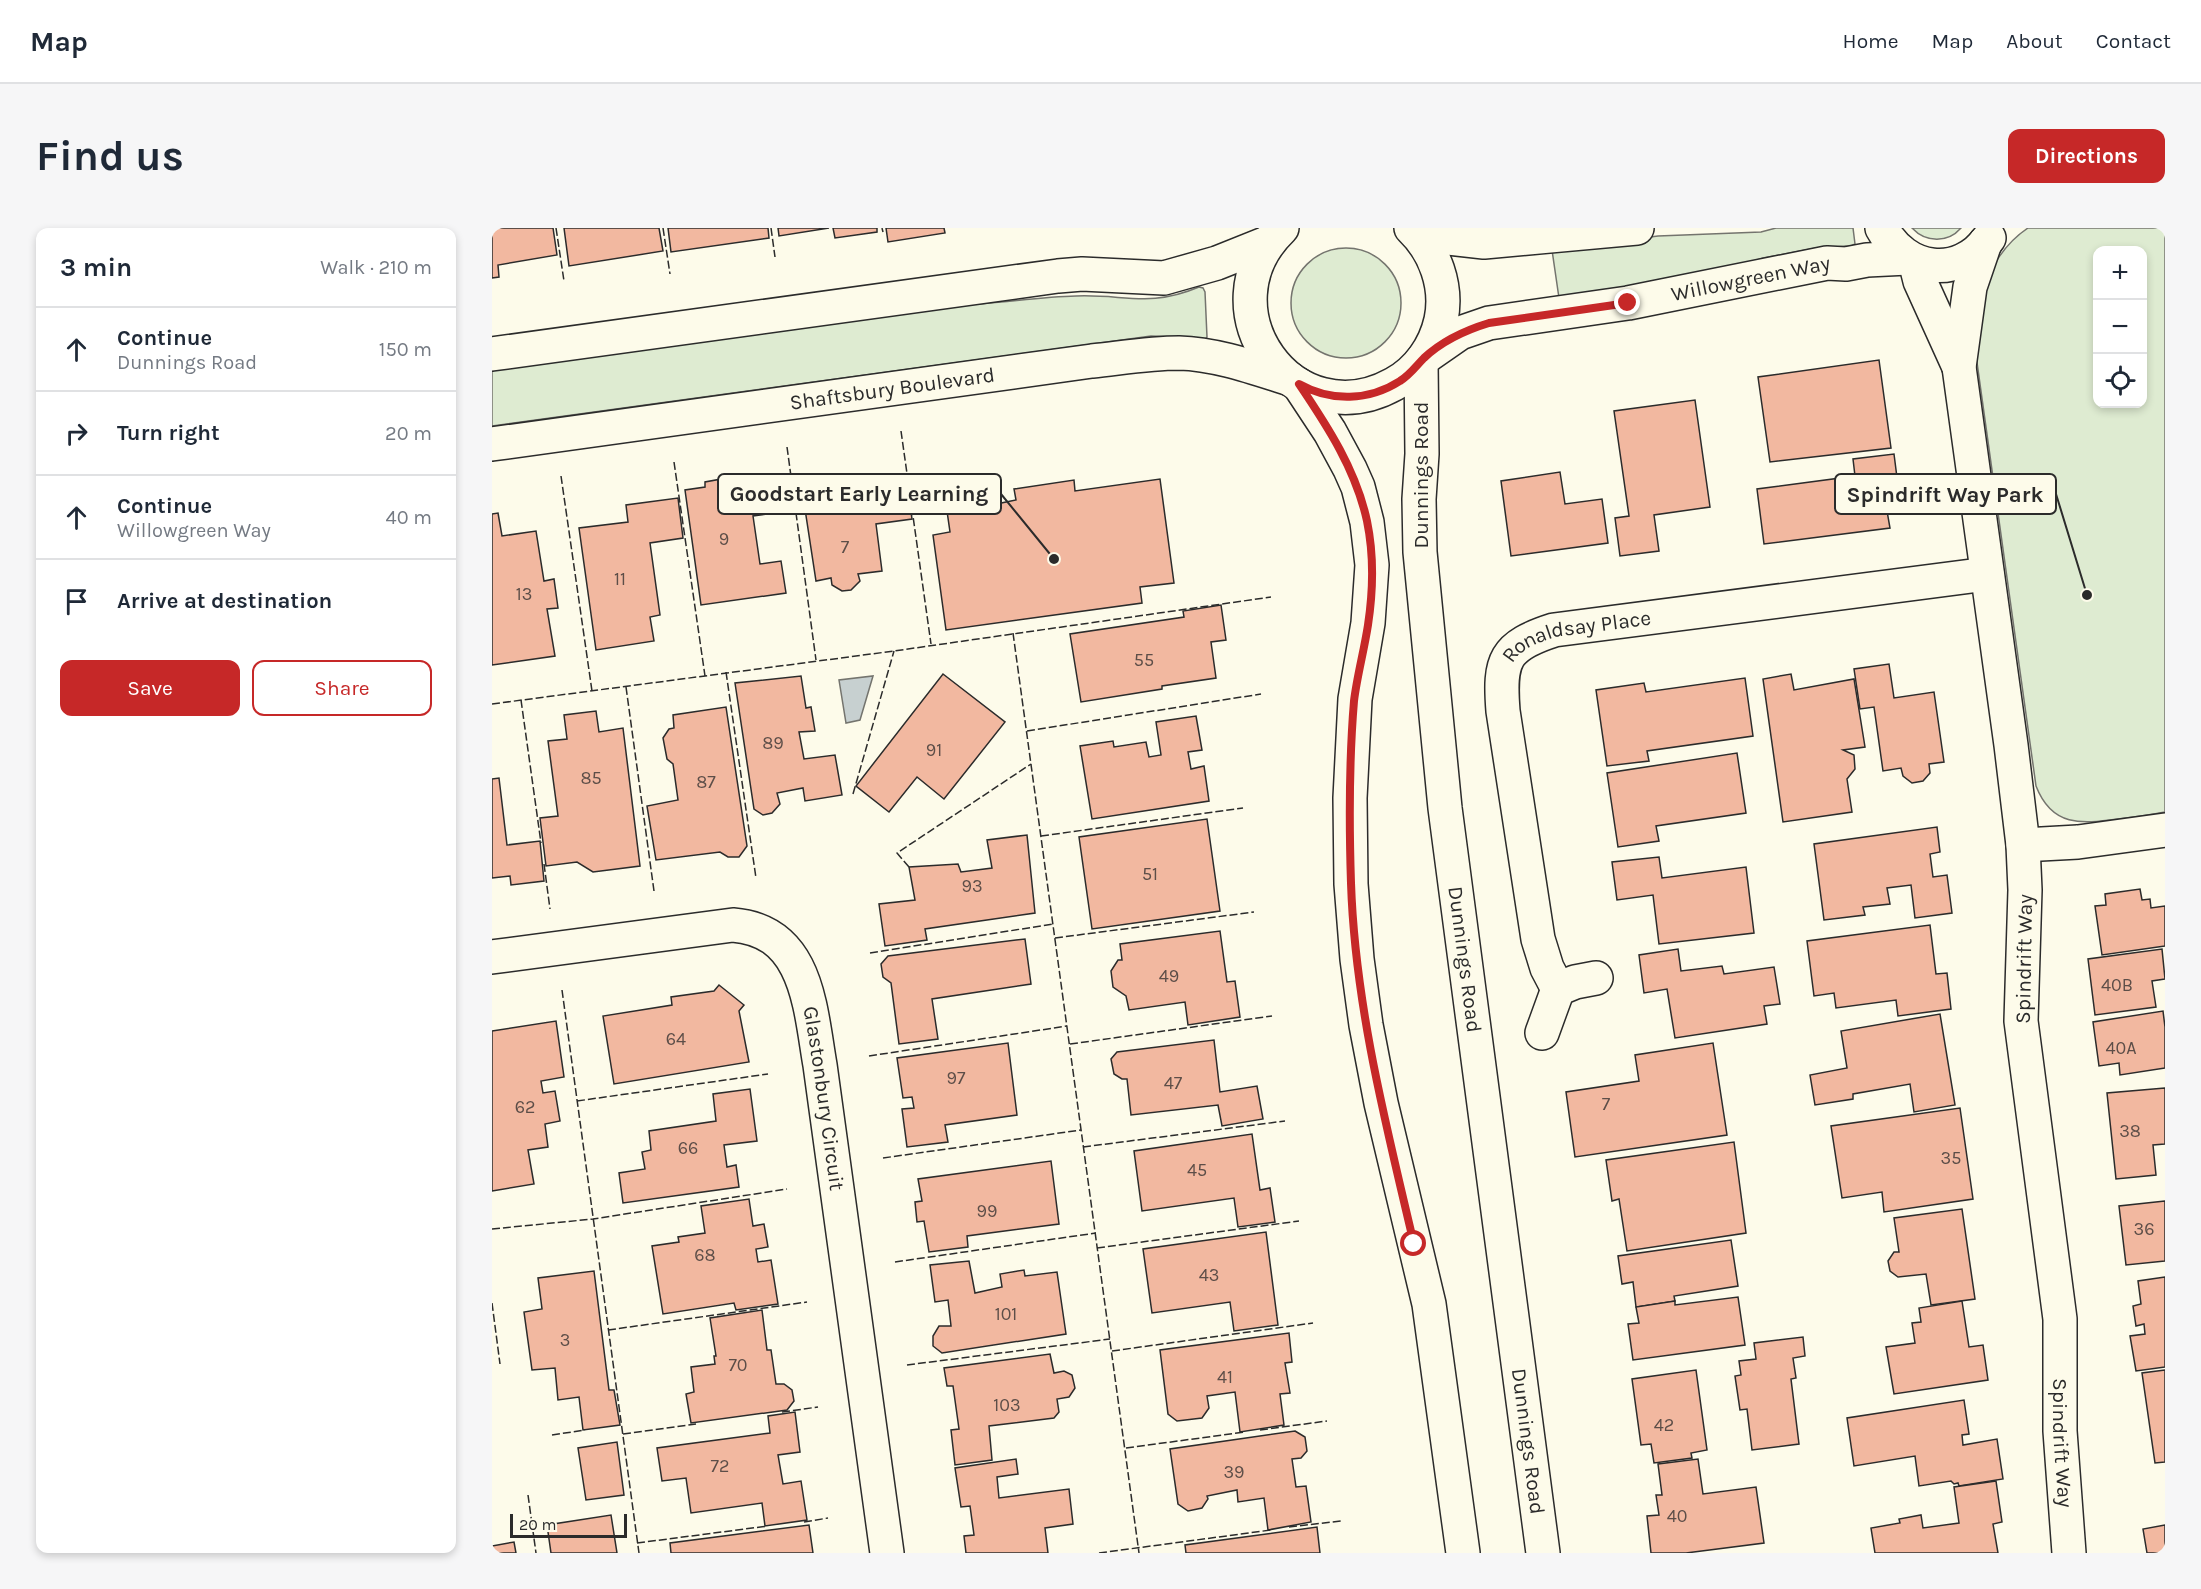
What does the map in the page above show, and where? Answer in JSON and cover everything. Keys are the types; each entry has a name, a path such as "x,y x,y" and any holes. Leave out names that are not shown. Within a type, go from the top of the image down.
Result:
{"street":[{"path":"1412,228 1439,237 1484,242 1637,228"},
{"path":"1412,228 1436,263 1442,290 1439,326 1423,360"},
{"path":"1882,228 1892,244 1911,260"},
{"name":"Willowgreen Way","path":"1295,382 1315,392 1332,396 1359,396 1386,389 1401,380 1423,360 1460,333 1489,323 1628,303 1827,263 1911,260 1930,266 1945,265 1960,262 1974,254 1993,234"},
{"name":"Spindrift Way","path":"1993,234 1970,286 1959,367 2023,845 2025,890 2021,1021 2060,1319 2060,1431 2069,1553"},
{"path":"492,354 1058,276 1082,274 1164,278 1217,263 1270,236"},
{"path":"1270,236 1258,258 1251,282 1251,316 1255,332 1271,362 1295,382 1330,432 1358,487 1367,522 1371,577 1368,623 1354,699 1350,798 1351,884 1357,959 1366,1025 1381,1103 1429,1304 1463,1553"},
{"name":"Spindrift Way","path":"1911,260 1959,367"},
{"name":"Shaftsbury Boulevard","path":"492,444 1092,361 1161,354 1195,354 1295,382"},
{"name":"Dunnings Road","path":"1423,360 1419,499 1420,552 1445,808 1544,1553"},
{"name":"Ronaldsay Place","path":"1558,989 1547,968 1538,939 1503,711 1502,676 1509,654 1518,645 1554,630 1987,574"},
{"path":"2023,845 2078,842 2165,830"},
{"name":"Glastonbury Circuit","path":"492,957 733,926 750,927 763,932 791,957 802,974 820,1065 887,1553"},
{"path":"1542,1033 1558,989 1575,982 1596,978"}],"green space":[{"path":"1776,228 1853,228 1855,244 1816,248 1763,258 1720,272 1559,298 1552,250 1658,236 1761,232"},
{"path":"1912,228 1961,228 1943,239 1930,239"},
{"path":"2028,228 2165,228 2165,812 2105,821 2069,820 2050,809 2036,786 1975,348 1983,290 1991,269 2011,242"},
{"path":"1346,248 1367,253 1385,264 1396,282 1401,303 1396,324 1385,342 1367,353 1346,358 1325,353 1307,342 1296,324 1291,303 1296,282 1307,264 1325,253"},
{"path":"1199,287 1205,292 1207,337 1204,341 1151,336 492,426 492,369 956,305 1076,296 1151,299"}],"shaded area":[{"path":"873,676 860,720 846,723 839,680"}],"building":[{"path":"492,228 553,228 557,255 498,265 499,277 492,278"},
{"path":"564,228 659,228 663,251 569,266"},
{"path":"668,228 768,228 769,238 671,252"},
{"path":"778,228 829,228 779,236"},
{"path":"833,228 877,228 877,232 835,238"},
{"path":"886,228 944,228 945,233 888,242"},
{"path":"1879,360 1891,448 1770,462 1758,377"},
{"path":"1695,400 1710,507 1654,515 1659,551 1620,556 1615,518 1629,516 1614,411"},
{"path":"1894,454 1901,509 1887,511 1890,528 1764,544 1757,489 1855,476 1853,459"},
{"path":"1560,472 1565,504 1602,499 1608,543 1511,556 1501,481"},
{"path":"782,476 787,511 753,516 760,564 781,561 786,593 701,605 685,490 705,487 705,482 727,478 727,484"},
{"path":"906,476 912,519 876,524 882,571 858,574 860,581 851,590 842,591 832,585 831,578 816,581 803,496 870,486 869,481"},
{"path":"1160,479 1174,583 1140,587 1142,603 946,630 933,535 950,532 947,511 965,508 964,496 999,492 1001,503 1016,500 1014,489 1074,480 1075,491"},
{"path":"678,498 683,538 650,543 660,615 650,617 654,641 596,650 579,528 628,522 626,505"},
{"path":"498,513 502,536 536,531 544,581 554,579 558,608 547,609 555,656 492,665 492,514"},
{"path":"1221,605 1226,640 1211,642 1216,678 1081,702 1070,634 1184,617 1183,611"},
{"path":"1889,664 1894,698 1934,692 1944,762 1929,764 1930,773 1923,781 1912,783 1903,776 1901,768 1883,771 1874,707 1860,709 1854,669"},
{"path":"943,674 1005,722 944,799 917,777 889,812 856,786"},
{"path":"1791,674 1794,690 1854,679 1865,747 1843,750 1854,755 1855,769 1847,779 1852,812 1783,822 1763,679"},
{"path":"801,676 806,708 811,707 815,731 799,732 804,759 835,755 842,795 805,801 803,788 777,793 780,804 772,813 763,815 754,809 735,683"},
{"path":"1745,678 1753,736 1647,751 1649,761 1607,766 1596,690 1644,683 1646,692"},
{"path":"726,707 747,846 739,857 728,857 720,852 656,860 647,806 678,800 673,764 667,759 663,738 669,729 674,728 673,715"},
{"path":"596,711 599,732 623,728 640,866 593,872 577,862 546,866 540,818 558,816 548,741 567,739 564,715"},
{"path":"1196,716 1202,750 1188,752 1191,769 1204,766 1209,801 1092,819 1080,746 1113,741 1114,747 1146,742 1149,757 1161,755 1156,722"},
{"path":"1737,753 1746,813 1656,826 1659,841 1618,847 1607,773"},
{"path":"499,778 507,845 540,841 544,881 511,885 510,876 492,878 492,779"},
{"path":"1207,819 1220,911 1092,929 1079,837"},
{"path":"1937,827 1940,852 1930,854 1933,877 1947,875 1952,913 1915,918 1911,885 1887,888 1890,904 1863,907 1865,915 1824,920 1814,844"},
{"path":"1027,835 1035,913 925,929 927,940 885,946 879,904 915,900 909,867 958,864 961,872 992,868 987,840"},
{"path":"1659,857 1662,878 1746,867 1754,933 1659,944 1653,895 1617,900 1612,862"},
{"path":"2140,889 2142,900 2150,899 2151,908 2165,906 2165,946 2102,955 2095,906 2106,905 2105,894"},
{"path":"1930,925 1936,974 1947,973 1951,1009 1898,1016 1896,1000 1836,1008 1834,993 1814,996 1807,941"},
{"path":"1220,931 1227,982 1235,981 1240,1017 1188,1025 1185,1002 1129,1010 1126,996 1113,987 1111,971 1118,960 1122,960 1120,944"},
{"path":"1025,939 1031,984 932,999 938,1039 899,1044 891,983 883,977 881,964 888,956"},
{"path":"1678,949 1681,971 1722,966 1724,974 1774,967 1780,1004 1764,1006 1767,1024 1675,1038 1667,989 1644,993 1639,955"},
{"path":"2162,949 2165,979 2152,981 2156,1007 2095,1015 2088,959"},
{"path":"719,985 744,1005 739,1011 749,1062 614,1084 603,1016 672,1005 671,997 714,991"},
{"path":"2163,1011 2165,1068 2120,1075 2119,1063 2099,1066 2093,1022"},
{"path":"1940,1014 1955,1105 1914,1112 1910,1084 1853,1094 1853,1099 1815,1105 1810,1075 1847,1068 1841,1031"},
{"path":"556,1021 564,1077 541,1081 543,1093 555,1091 560,1121 545,1124 548,1147 528,1150 534,1184 492,1191 492,1031"},
{"path":"1214,1040 1220,1092 1257,1086 1263,1119 1222,1126 1218,1105 1131,1115 1127,1079 1114,1074 1111,1059 1117,1052"},
{"path":"1008,1043 1017,1115 945,1125 948,1142 907,1147 902,1109 914,1108 912,1097 903,1098 897,1058"},
{"path":"1713,1043 1727,1135 1575,1157 1566,1092 1639,1081 1635,1055"},
{"path":"2165,1088 2165,1144 2153,1145 2156,1175 2116,1179 2107,1093"},
{"path":"750,1089 757,1141 724,1145 727,1167 736,1165 739,1187 623,1203 619,1173 645,1169 642,1152 651,1150 649,1131 716,1121 713,1094"},
{"path":"1960,1108 1973,1199 1884,1212 1882,1192 1842,1198 1831,1126"},
{"path":"1252,1134 1260,1190 1270,1188 1275,1222 1238,1227 1234,1198 1142,1211 1134,1151"},
{"path":"1734,1142 1746,1233 1627,1251 1619,1199 1612,1201 1606,1160"},
{"path":"1051,1161 1059,1224 967,1236 968,1247 929,1252 924,1221 917,1222 915,1202 922,1201 918,1179"},
{"path":"749,1199 753,1226 764,1224 768,1247 756,1249 758,1262 771,1260 778,1304 736,1310 734,1303 663,1314 652,1246 679,1242 678,1237 705,1233 701,1206"},
{"path":"2165,1201 2165,1261 2126,1265 2119,1206"},
{"path":"1962,1209 1975,1299 1931,1305 1926,1274 1898,1277 1890,1271 1888,1261 1894,1252 1899,1252 1894,1218"},
{"path":"1266,1232 1278,1325 1234,1331 1230,1302 1152,1313 1143,1249"},
{"path":"1731,1240 1738,1286 1674,1296 1675,1301 1636,1307 1633,1282 1622,1284 1618,1256"},
{"path":"969,1261 975,1293 1002,1287 1000,1274 1024,1270 1025,1276 1057,1272 1066,1334 942,1353 933,1346 933,1336 939,1326 951,1326 948,1300 935,1302 930,1265"},
{"path":"594,1271 609,1390 614,1390 620,1425 583,1430 579,1397 558,1400 555,1368 532,1370 524,1312 542,1309 538,1278"},
{"path":"2165,1277 2165,1367 2136,1371 2130,1336 2145,1334 2144,1324 2136,1326 2133,1306 2141,1304 2138,1281"},
{"path":"1738,1297 1745,1345 1633,1360 1628,1324 1639,1323 1636,1307 1675,1301 1675,1305"},
{"path":"1962,1301 1969,1347 1983,1345 1988,1380 1894,1394 1886,1347 1915,1343 1912,1323 1921,1322 1919,1308"},
{"path":"762,1310 767,1350 771,1350 776,1384 784,1384 792,1390 794,1401 787,1410 691,1423 686,1394 694,1392 691,1367 715,1364 714,1356 716,1356 710,1318"},
{"path":"1289,1333 1292,1362 1285,1363 1290,1393 1280,1394 1284,1425 1240,1432 1235,1392 1207,1396 1209,1408 1202,1418 1177,1421 1168,1414 1160,1350"},
{"path":"1803,1337 1805,1356 1793,1358 1796,1378 1791,1379 1799,1444 1752,1450 1747,1409 1740,1410 1735,1376 1741,1375 1739,1361 1756,1359 1754,1343"},
{"path":"1050,1354 1054,1373 1064,1371 1072,1375 1075,1388 1069,1397 1057,1399 1059,1412 1054,1418 989,1426 992,1460 955,1465 951,1430 959,1429 953,1386 947,1386 944,1368"},
{"path":"1696,1370 1707,1450 1691,1453 1692,1458 1654,1463 1651,1444 1641,1445 1632,1379"},
{"path":"2165,1370 2165,1462 2155,1463 2142,1373"},
{"path":"1964,1400 1969,1434 1962,1435 1963,1445 1997,1439 2003,1479 1959,1486 1958,1483 1954,1484 1951,1481 1919,1486 1915,1456 1854,1466 1847,1418"},
{"path":"795,1412 800,1452 778,1455 783,1484 801,1481 807,1520 765,1526 762,1503 691,1513 686,1478 662,1481 657,1448 770,1433 768,1416"},
{"path":"1295,1431 1305,1437 1307,1451 1301,1458 1292,1459 1296,1487 1306,1486 1311,1522 1268,1530 1264,1498 1238,1502 1237,1490 1207,1496 1208,1499 1202,1508 1188,1511 1178,1504 1170,1449"},
{"path":"617,1442 624,1495 586,1500 578,1448"},
{"path":"1016,1459 1018,1474 997,1477 999,1498 1069,1489 1073,1524 1045,1528 1048,1553 966,1553 964,1536 974,1535 970,1506 961,1507 955,1468"},
{"path":"1698,1459 1703,1494 1756,1487 1764,1543 1686,1553 1651,1553 1647,1516 1659,1515 1656,1495 1662,1495 1658,1464"},
{"path":"1996,1481 2002,1522 1993,1524 1998,1553 1875,1553 1871,1528 1900,1523 1899,1519 1921,1515 1923,1528 1959,1523 1954,1487"},
{"path":"611,1515 617,1553 551,1553 547,1525"},
{"path":"809,1525 813,1553 671,1553 670,1543"},
{"path":"2165,1525 2165,1553 2147,1553 2143,1529"},
{"path":"1317,1527 1320,1553 1186,1553 1185,1545"},
{"path":"514,1542 516,1553 492,1553 492,1546"}],"fence":[{"path":"556,228 564,281"},
{"path":"663,228 670,274"},
{"path":"771,228 775,257"},
{"path":"882,228 883,232"},
{"path":"901,431 931,644"},
{"path":"787,447 816,660"},
{"path":"674,462 705,676"},
{"path":"561,476 592,691"},
{"path":"492,704 894,651 1271,597"},
{"path":"1013,633 1139,1553"},
{"path":"853,794 894,651"},
{"path":"726,672 756,878"},
{"path":"626,687 654,891"},
{"path":"1027,731 1261,694"},
{"path":"521,700 541,843"},
{"path":"909,867 897,853 1031,764"},
{"path":"1041,836 1243,808"},
{"path":"544,864 550,909"},
{"path":"1055,938 1254,912"},
{"path":"870,953 1053,924"},
{"path":"562,990 639,1553"},
{"path":"1070,1044 1272,1016"},
{"path":"869,1056 1067,1026"},
{"path":"577,1101 768,1074"},
{"path":"1083,1147 1285,1121"},
{"path":"883,1158 1081,1130"},
{"path":"492,1229 593,1219 787,1189"},
{"path":"1097,1248 1299,1221"},
{"path":"895,1262 1096,1233"},
{"path":"608,1330 807,1302"},
{"path":"492,1303 500,1364"},
{"path":"1112,1351 1313,1323"},
{"path":"907,1365 1110,1339"},
{"path":"782,1412 818,1407"},
{"path":"1260,1430 1327,1421"},
{"path":"623,1434 696,1424"},
{"path":"552,1435 585,1430"},
{"path":"1126,1448 1245,1432"},
{"path":"528,1495 536,1553"},
{"path":"804,1522 828,1518"},
{"path":"1289,1527 1341,1521"},
{"path":"637,1543 768,1526"},
{"path":"1099,1553 1271,1530"}],"place":[{"name":"Goodstart Early Learning","path":"1054,559"},
{"name":"Spindrift Way Park","path":"2087,595"}],"route":[{"path":"1414,1244 1381,1103 1366,1025 1357,959 1351,884 1350,798 1354,699 1368,623 1372,565 1367,522 1358,487 1350,469 1330,432 1299,384 1315,392 1332,396 1351,397 1368,394 1386,389 1401,380 1424,358 1460,333 1474,328 1489,323 1628,303"}]}
